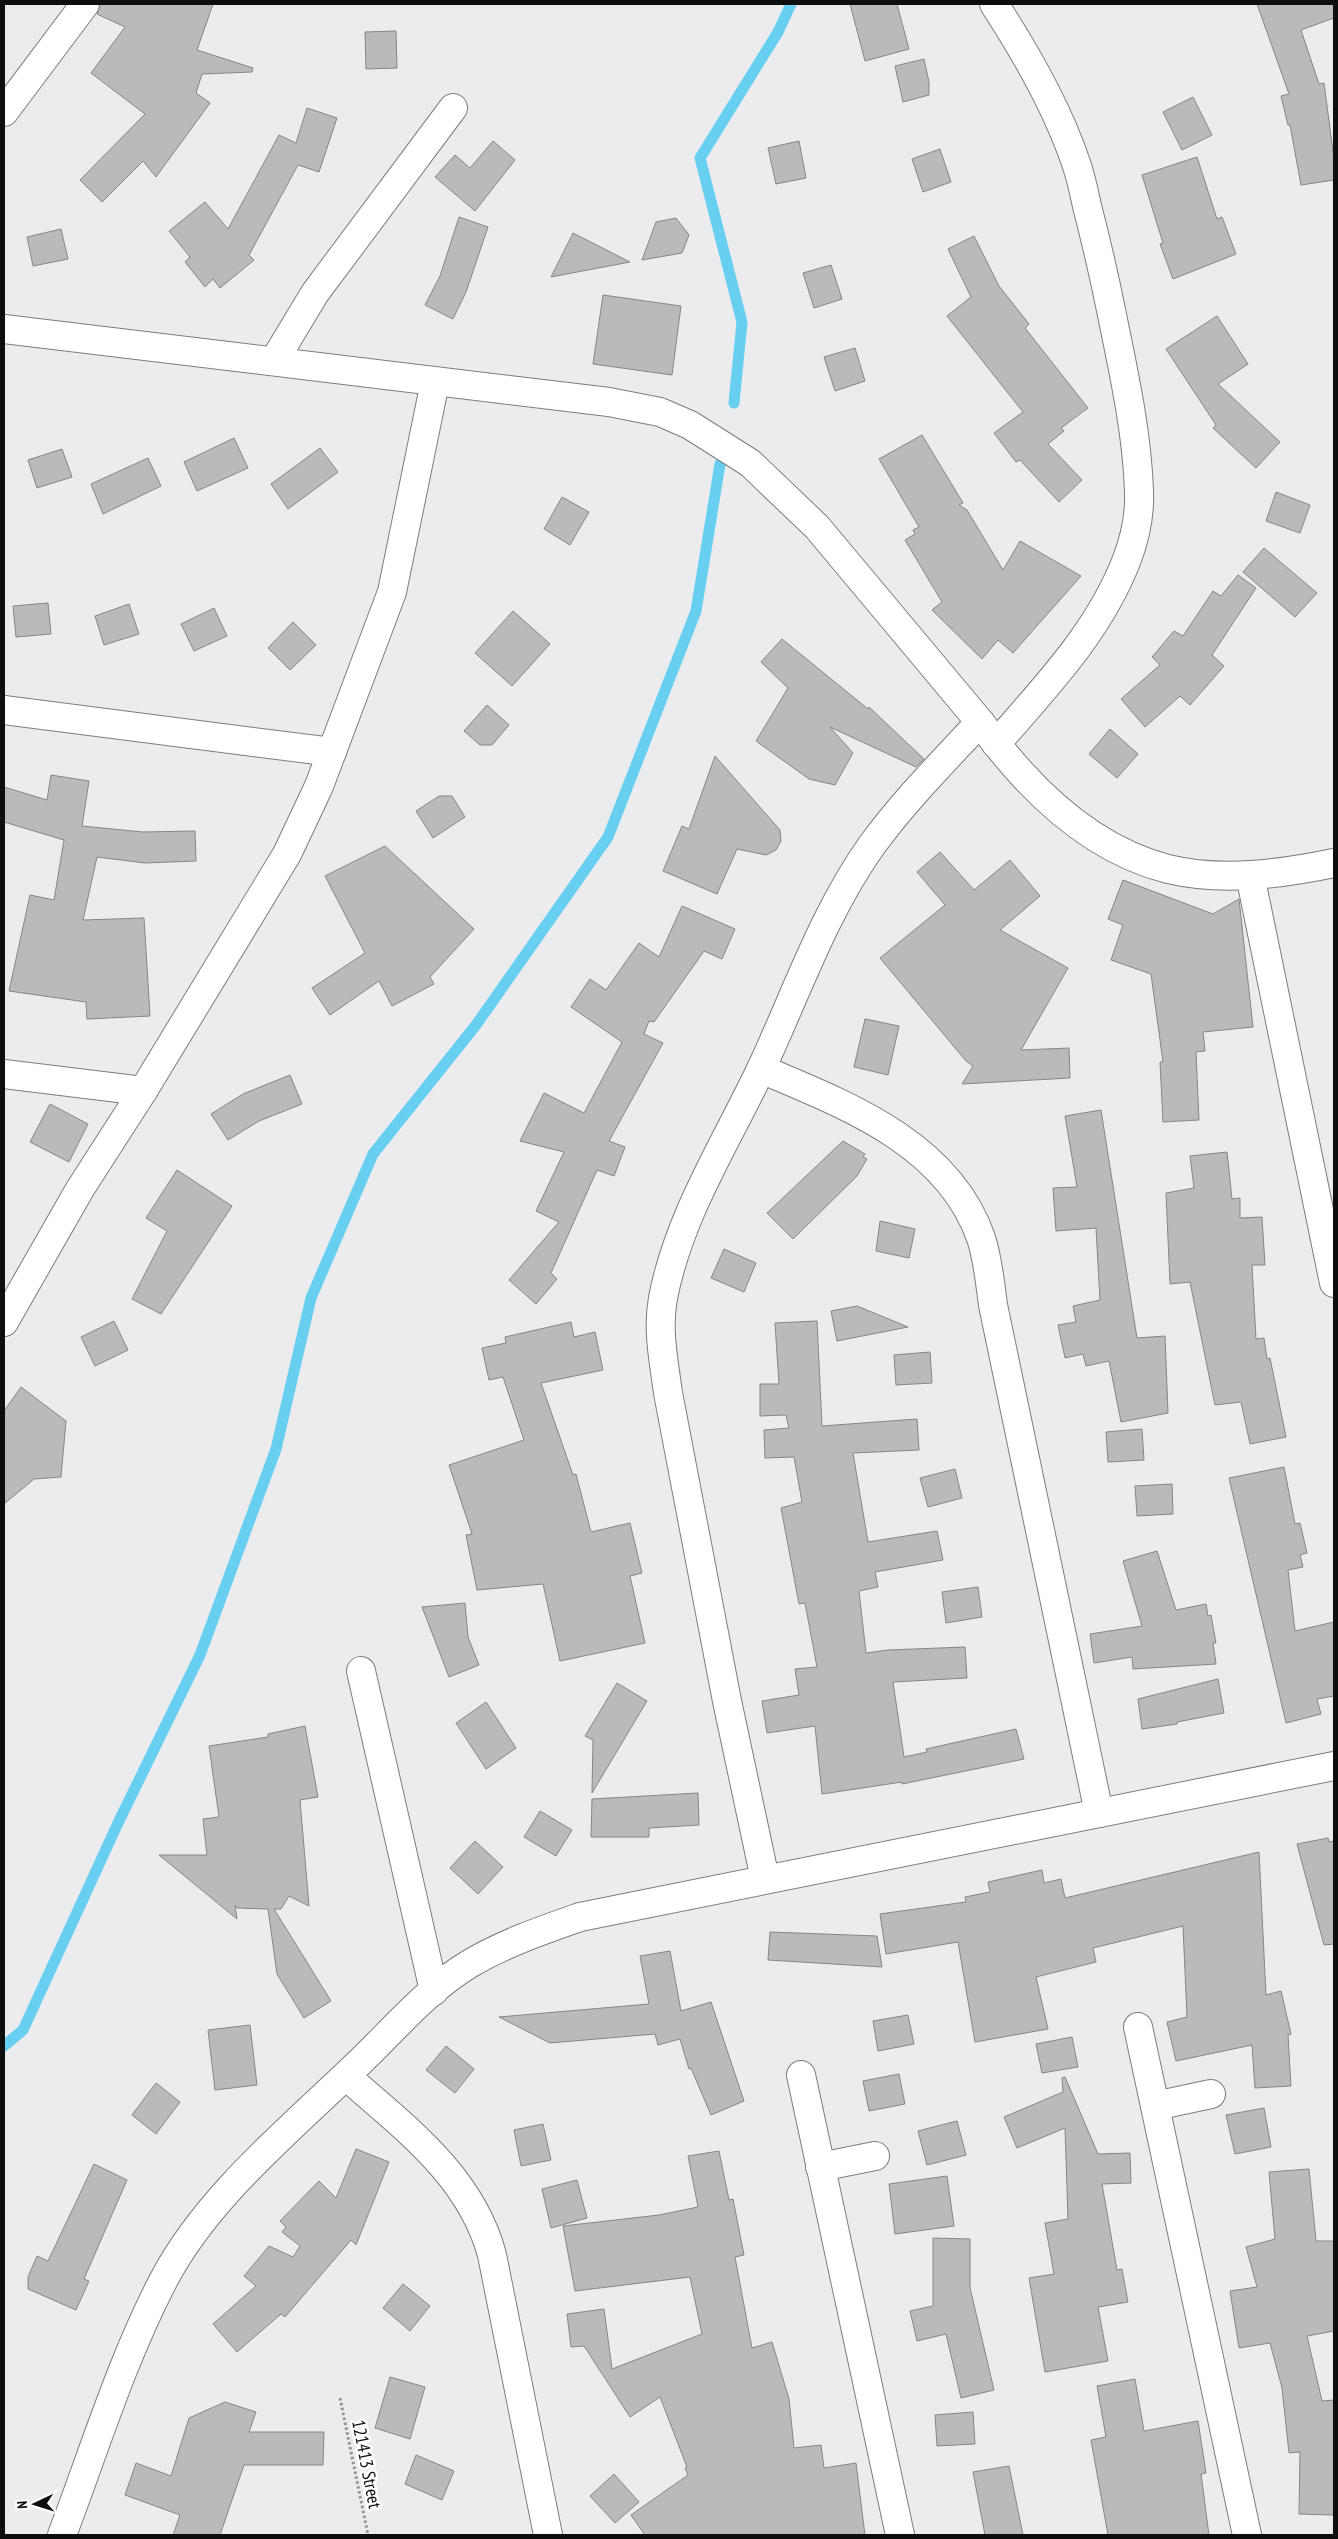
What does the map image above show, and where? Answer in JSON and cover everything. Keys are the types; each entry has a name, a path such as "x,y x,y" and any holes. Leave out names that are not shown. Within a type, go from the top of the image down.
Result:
{"street":[{"path":"4,112 85,4"},
{"path":"994,4 1012,31 1050,102 1077,163 1102,265 1119,350 1132,430 1139,492 1134,534 1127,558 1109,602 1079,647 996,744"},
{"path":"274,361 315,293 453,108"},
{"path":"4,329 609,402 660,412 690,425 750,464 817,527 980,722 996,744 1045,797 1109,845 1137,859 1169,869 1205,874 1250,875 1288,872 1334,863"},
{"path":"4,1322 80,1189 143,1091 287,854 319,786 392,592 435,382"},
{"path":"4,710 332,752"},
{"path":"764,1879 681,1464 662,1350 660,1318 670,1267 684,1227 761,1069 828,920 857,869 908,799 980,722"},
{"path":"1250,875 1334,1283"},
{"path":"761,1069 852,1109 891,1131 924,1155 949,1178 968,1208 981,1239 988,1269 993,1305 1099,1813"},
{"path":"4,1074 143,1091"},
{"path":"361,1671 434,1991"},
{"path":"62,2535 134,2344 163,2280 195,2231 236,2183 434,1991 479,1959 523,1937 570,1921 764,1879 1334,1766"},
{"path":"1138,2028 1247,2535"},
{"path":"801,2075 900,2535"},
{"path":"346,2076 419,2140 467,2196 479,2216 492,2255 548,2535"},
{"path":"1155,2106 1211,2094"},
{"path":"820,2167 875,2156"}],"path":[{"name":"121413 Street","path":"340,2398 368,2535"}],"building":[{"path":"100,4 213,4 197,50 253,68 252,72 202,74 196,93 210,103 156,177 143,161 102,202 80,180 145,114 91,73 125,27 97,14"},
{"path":"850,4 897,4 909,49 865,61"},
{"path":"1257,4 1334,4 1334,18 1301,30 1319,84 1324,83 1334,159 1334,180 1301,185 1290,125 1288,125 1281,96 1289,94"},
{"path":"396,31 397,68 366,69 365,32"},
{"path":"924,59 929,82 929,95 903,102 895,66"},
{"path":"1193,97 1212,135 1182,150 1163,112"},
{"path":"307,108 337,118 319,172 298,165 249,255 254,260 220,288 213,279 205,287 185,262 190,257 169,231 205,202 228,229 279,135 296,143"},
{"path":"493,141 515,160 475,211 435,177 455,155 470,168"},
{"path":"799,141 806,178 776,184 768,148"},
{"path":"940,149 951,182 923,192 912,159"},
{"path":"1197,157 1217,219 1222,217 1236,254 1173,279 1160,244 1163,243 1142,175"},
{"path":"459,217 488,227 466,292 453,319 425,305 440,276"},
{"path":"676,218 689,235 682,253 642,260 656,222"},
{"path":"61,229 68,259 33,266 27,237"},
{"path":"573,233 630,262 551,277"},
{"path":"974,236 999,286 1029,324 1025,328 1088,408 1061,428 1064,431 1048,444 1082,480 1059,502 1020,460 1016,462 994,433 1023,412 947,316 971,297 948,249"},
{"path":"831,265 842,299 814,308 803,273"},
{"path":"603,295 681,306 672,375 593,364"},
{"path":"1217,316 1248,364 1218,384 1280,442 1256,468 1213,428 1216,425 1166,349"},
{"path":"855,348 865,381 835,391 824,357"},
{"path":"922,435 963,503 959,505 967,510 1003,570 1020,541 1081,576 1013,653 998,640 982,659 932,610 942,602 905,540 915,534 913,530 919,527 879,459"},
{"path":"234,438 248,468 197,491 184,462"},
{"path":"320,448 338,472 288,509 271,484"},
{"path":"62,449 72,477 37,488 28,460"},
{"path":"148,458 161,486 103,514 91,484"},
{"path":"1276,492 1310,505 1300,533 1266,521"},
{"path":"562,497 589,512 570,545 544,529"},
{"path":"1264,548 1317,593 1295,617 1243,572"},
{"path":"1238,575 1256,588 1212,655 1224,666 1190,705 1180,696 1145,727 1121,699 1160,665 1152,657 1174,631 1183,636 1213,591 1221,596"},
{"path":"48,603 51,634 16,637 13,606"},
{"path":"129,604 139,634 104,645 95,616"},
{"path":"214,608 227,636 194,651 181,624"},
{"path":"513,611 550,644 512,686 475,653"},
{"path":"293,622 316,645 290,670 268,648"},
{"path":"782,639 868,709 869,707 924,759 916,767 830,727 853,753 835,785 809,779 756,741 788,688 761,662"},
{"path":"487,705 509,725 492,745 480,745 464,731"},
{"path":"1110,729 1138,754 1117,778 1089,754"},
{"path":"715,756 780,830 781,841 776,850 766,855 737,849 717,894 663,871 682,826 689,829"},
{"path":"51,775 89,781 82,826 143,832 195,831 196,861 145,863 97,857 83,920 144,918 150,1016 87,1019 86,1002 9,991 30,895 54,900 64,840 4,822 4,787 47,800"},
{"path":"439,796 452,796 465,817 433,838 416,811"},
{"path":"385,846 474,929 430,977 434,984 392,1006 379,981 330,1015 312,988 365,953 325,876"},
{"path":"940,852 974,890 1010,860 1040,896 1000,930 1068,968 1021,1050 1069,1048 1070,1078 962,1084 973,1066 966,1061 880,958 945,905 917,872"},
{"path":"1123,880 1213,914 1239,899 1253,1027 1203,1032 1205,1051 1196,1052 1199,1120 1163,1122 1160,1062 1163,1062 1151,974 1111,960 1123,925 1108,919"},
{"path":"682,906 735,929 722,959 704,951 654,1022 649,1021 644,1034 663,1043 609,1141 625,1147 614,1176 597,1170 551,1273 557,1279 536,1304 509,1280 559,1222 536,1211 564,1152 520,1141 544,1093 584,1113 622,1042 571,1007 590,979 606,990 639,943 659,957"},
{"path":"865,1019 899,1026 888,1075 854,1067"},
{"path":"290,1075 302,1104 259,1121 228,1140 211,1114 243,1094"},
{"path":"50,1104 88,1124 69,1162 30,1142"},
{"path":"1101,1110 1137,1338 1165,1336 1168,1413 1121,1422 1109,1361 1086,1366 1083,1354 1065,1358 1058,1325 1076,1322 1073,1306 1100,1300 1096,1228 1056,1231 1053,1188 1077,1187 1065,1116"},
{"path":"843,1141 865,1154 863,1157 867,1159 857,1176 793,1239 767,1213"},
{"path":"1227,1152 1232,1199 1240,1198 1240,1218 1262,1217 1265,1265 1252,1265 1256,1339 1264,1338 1267,1359 1270,1358 1286,1437 1250,1444 1241,1402 1215,1405 1190,1282 1170,1284 1166,1193 1194,1188 1190,1156"},
{"path":"177,1170 232,1206 161,1314 132,1299 167,1231 146,1218"},
{"path":"880,1221 915,1229 909,1258 876,1251"},
{"path":"724,1249 756,1263 744,1292 711,1278"},
{"path":"857,1306 908,1327 837,1341 831,1311"},
{"path":"114,1321 128,1350 95,1366 81,1337"},
{"path":"817,1321 822,1426 917,1419 919,1450 853,1453 868,1542 937,1531 943,1560 875,1572 878,1587 859,1591 866,1653 888,1650 965,1647 967,1678 893,1682 904,1757 927,1752 926,1749 1016,1729 1024,1759 902,1784 902,1782 822,1794 815,1726 767,1733 762,1701 799,1695 795,1669 817,1667 805,1603 799,1604 781,1508 802,1502 794,1457 765,1458 764,1430 789,1428 786,1415 760,1416 760,1384 779,1384 775,1323"},
{"path":"571,1322 574,1337 595,1332 603,1370 541,1383 573,1475 576,1474 591,1532 630,1523 642,1573 630,1576 645,1643 560,1661 543,1584 477,1590 466,1535 472,1534 449,1465 524,1440 503,1377 489,1380 482,1348 506,1343 505,1337"},
{"path":"930,1352 932,1383 896,1385 894,1355"},
{"path":"21,1387 66,1421 61,1477 34,1479 4,1504 4,1411"},
{"path":"1142,1429 1144,1460 1108,1462 1106,1432"},
{"path":"1284,1467 1295,1524 1300,1523 1307,1553 1300,1555 1303,1567 1288,1570 1295,1631 1334,1622 1334,1696 1317,1699 1321,1714 1286,1723 1229,1478"},
{"path":"955,1469 962,1498 928,1507 920,1478"},
{"path":"1172,1484 1173,1514 1137,1516 1135,1486"},
{"path":"1157,1551 1176,1610 1206,1604 1208,1616 1211,1615 1216,1643 1213,1643 1216,1664 1133,1669 1132,1657 1094,1663 1090,1634 1142,1626 1123,1561"},
{"path":"978,1587 982,1617 946,1623 942,1592"},
{"path":"465,1603 468,1637 479,1665 449,1677 422,1607"},
{"path":"1218,1679 1224,1713 1177,1722 1177,1724 1142,1729 1138,1699"},
{"path":"617,1683 647,1701 592,1793 593,1740 585,1736"},
{"path":"486,1702 516,1748 486,1769 456,1723"},
{"path":"305,1726 318,1797 300,1800 309,1906 289,1896 281,1909 274,1909 331,2001 304,2018 277,1974 268,1909 237,1908 235,1905 237,1919 159,1855 207,1855 203,1819 219,1817 209,1746 268,1737 268,1734"},
{"path":"698,1793 699,1825 649,1828 649,1837 591,1837 592,1799"},
{"path":"540,1811 572,1830 556,1856 524,1837"},
{"path":"1328,1838 1329,1842 1334,1841 1334,1944 1324,1945 1297,1844"},
{"path":"475,1841 503,1867 478,1894 450,1868"},
{"path":"1259,1852 1266,1995 1281,1991 1291,2034 1288,2035 1291,2086 1255,2088 1252,2045 1176,2061 1167,2022 1187,2017 1183,1926 1093,1948 1096,1962 1036,1977 1048,2029 975,2042 958,1942 886,1954 880,1914 966,1902 965,1897 990,1892 988,1882 1042,1870 1044,1883 1061,1879 1065,1898"},
{"path":"770,1932 877,1936 882,1967 768,1960"},
{"path":"670,1951 681,2011 711,2002 744,2101 711,2115 691,2068 689,2069 680,2039 658,2045 655,2034 550,2043 499,2017 649,2004 640,1956"},
{"path":"908,2015 914,2044 878,2051 873,2021"},
{"path":"250,2025 257,2085 215,2090 208,2030"},
{"path":"1072,2037 1078,2067 1042,2073 1036,2044"},
{"path":"446,2046 474,2069 455,2093 426,2070"},
{"path":"899,2074 905,2104 869,2111 863,2081"},
{"path":"1065,2077 1098,2154 1130,2153 1131,2183 1102,2184 1117,2270 1122,2269 1128,2302 1098,2307 1108,2361 1045,2372 1029,2278 1054,2274 1045,2223 1068,2219 1065,2128 1017,2148 1004,2117 1063,2092 1062,2078"},
{"path":"156,2083 180,2102 156,2134 132,2115"},
{"path":"1264,2108 1271,2147 1235,2154 1226,2115"},
{"path":"957,2121 966,2155 927,2165 918,2131"},
{"path":"543,2124 551,2160 521,2166 514,2130"},
{"path":"356,2149 389,2162 356,2245 351,2240 285,2317 281,2314 237,2352 213,2324 256,2286 244,2276 269,2246 293,2257 300,2246 282,2232 286,2227 280,2221 319,2181 336,2198"},
{"path":"719,2151 729,2200 733,2199 744,2255 735,2257 752,2348 772,2342 789,2399 794,2448 821,2445 824,2468 856,2463 865,2535 645,2535 631,2515 688,2475 685,2468 687,2467 660,2397 630,2417 584,2346 571,2347 567,2314 604,2309 612,2369 702,2334 690,2277 575,2291 563,2226 659,2215 698,2207 688,2156"},
{"path":"94,2164 127,2180 84,2279 89,2281 76,2310 28,2289 28,2277 37,2256 48,2261"},
{"path":"1309,2169 1316,2241 1334,2241 1334,2331 1307,2336 1322,2401 1334,2400 1334,2515 1299,2514 1300,2452 1289,2453 1282,2388 1270,2343 1239,2348 1230,2291 1257,2287 1246,2247 1275,2239 1269,2172"},
{"path":"947,2176 954,2226 895,2234 889,2184"},
{"path":"577,2180 587,2218 551,2228 542,2189"},
{"path":"933,2238 970,2239 970,2288 994,2390 961,2398 946,2334 917,2341 910,2311 933,2306"},
{"path":"403,2284 430,2306 410,2331 383,2308"},
{"path":"390,2377 425,2387 410,2439 375,2428"},
{"path":"1135,2379 1144,2431 1198,2421 1206,2473 1201,2474 1209,2535 1108,2535 1091,2440 1106,2437 1097,2386"},
{"path":"225,2402 256,2412 249,2432 324,2432 323,2465 244,2465 220,2535 173,2535 180,2515 125,2495 136,2463 171,2476 189,2418"},
{"path":"973,2412 975,2444 937,2446 935,2415"},
{"path":"416,2455 454,2471 442,2500 405,2484"},
{"path":"1009,2466 1023,2535 985,2535 973,2472"},
{"path":"614,2474 639,2502 615,2523 590,2496"}],"waterway":[{"path":"734,403 742,322 700,158 778,32 791,4"},
{"path":"4,2046 23,2030 118,1823 200,1655 276,1449 311,1298 373,1154 476,1025 608,837 696,611 720,464"}]}
